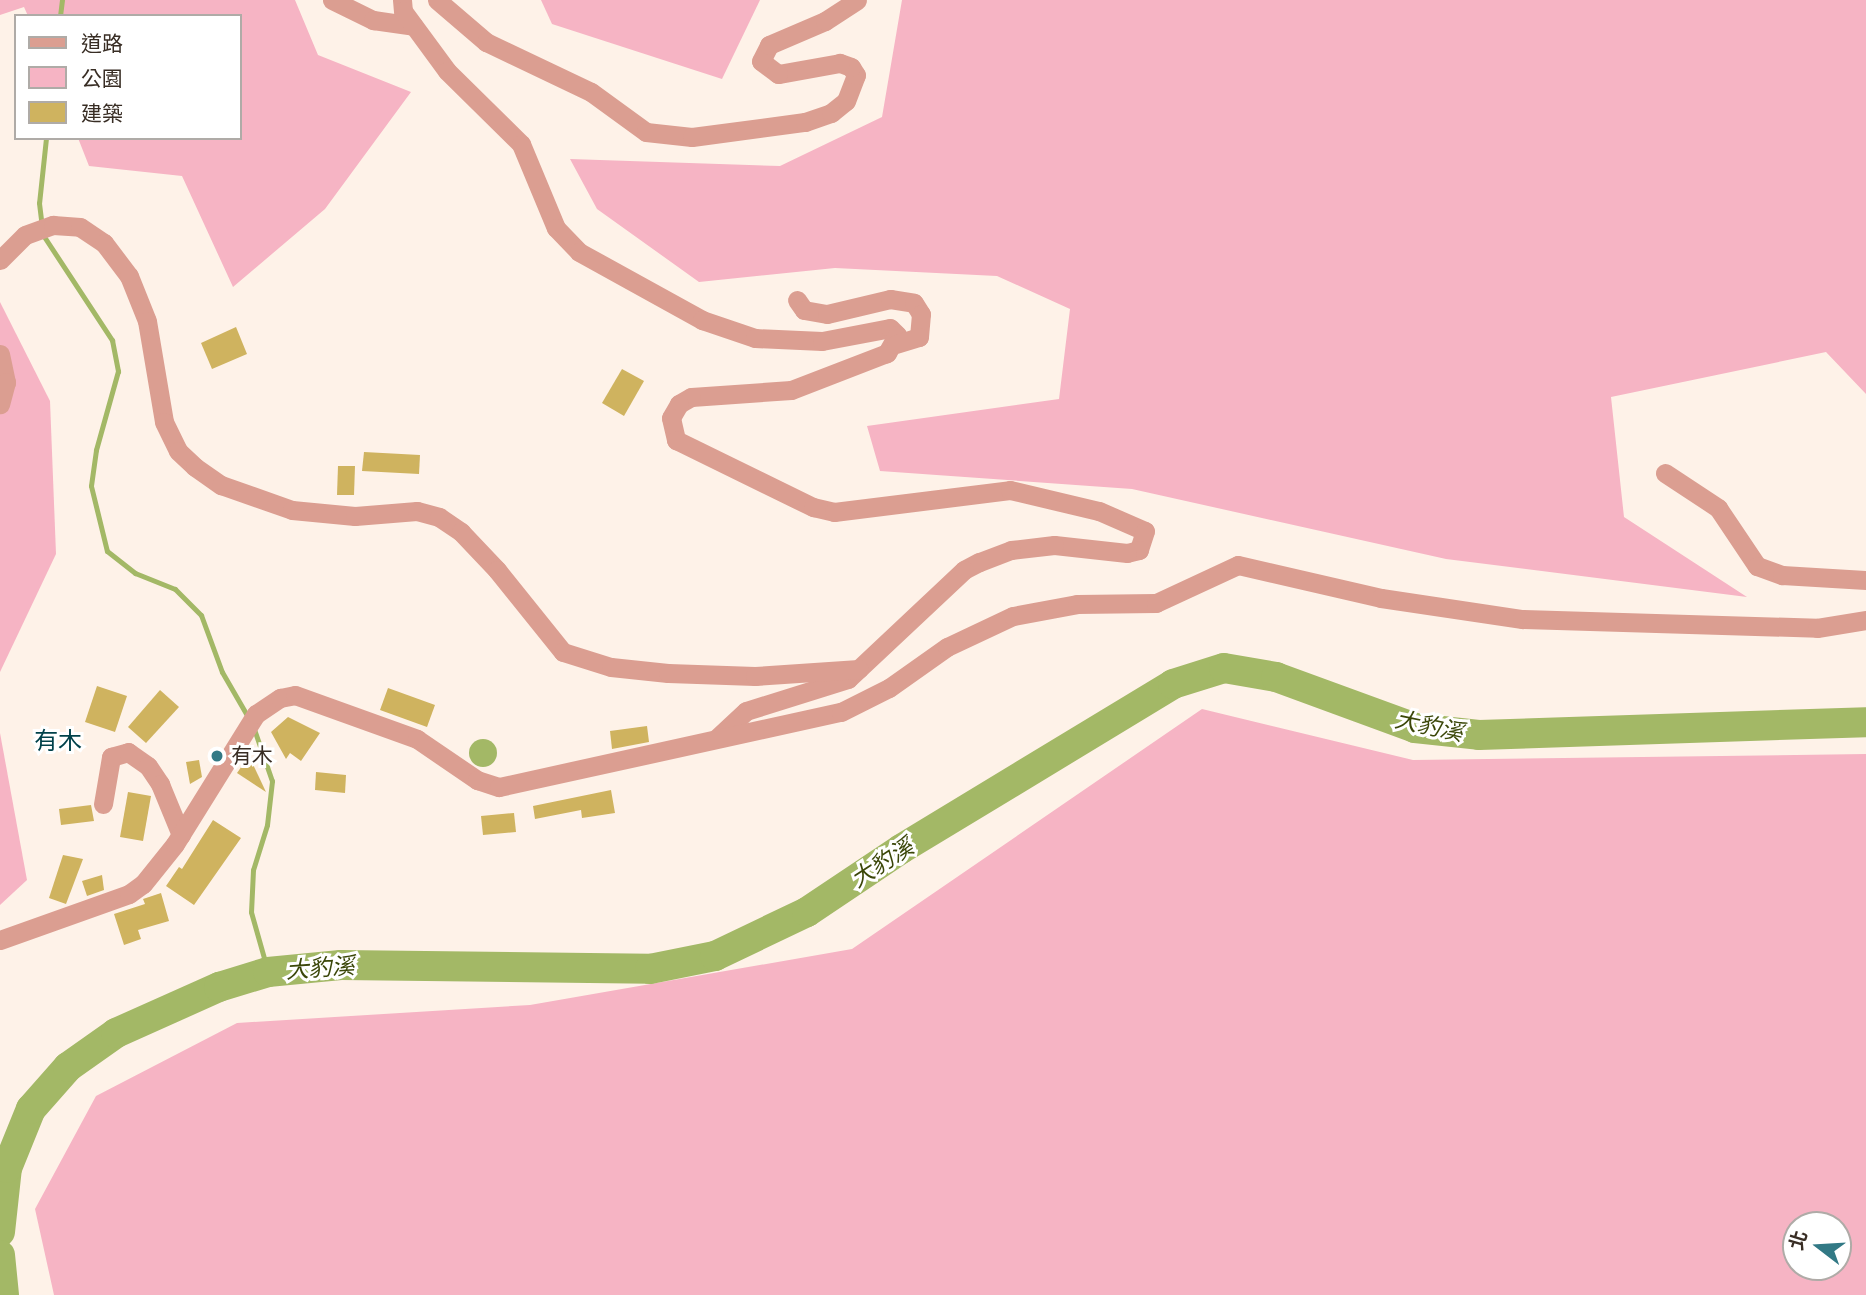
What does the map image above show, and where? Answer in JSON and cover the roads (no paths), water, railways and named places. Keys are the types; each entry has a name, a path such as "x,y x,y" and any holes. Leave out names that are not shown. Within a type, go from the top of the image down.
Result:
{"street":[{"path":"332,0 373,20 414,26"},
{"path":"402,0 414,26 466,93 521,144 556,228 579,252 702,320 755,338 822,341 890,328 897,335 896,344"},
{"path":"438,0 486,42 591,92 646,132 692,137 805,122 831,113 846,101 856,75 850,66 840,63 778,75 761,61 769,45 825,21 857,0"},
{"path":"0,260 25,235 53,225 80,226 104,243 129,276 147,321 164,422 178,451 195,467 221,485 292,510 355,516 417,510 439,517 461,532 497,570 563,652 611,667 668,673 755,676 860,669"},
{"path":"717,738 746,711 837,685 860,669 964,570 979,562 1011,550 1054,545 1127,553 1139,550 1145,541 1138,524 1010,490 834,512 761,483 676,440 670,431 679,404 691,397 790,390 887,353 896,344 919,337 921,314 914,303 890,299 827,314 804,310 797,300"},
{"path":"0,354 6,382 0,404"},
{"path":"1665,473 1718,508 1757,566 1782,575 1866,580"},
{"path":"0,940 129,894 153,874 181,835 256,714 280,698 295,695 417,738 477,780 499,787 841,712 865,702 947,647 1013,616 1077,604 1156,603 1238,565 1381,598 1522,619 1817,628 1866,620"},
{"path":"103,804 111,757 128,752 154,775 181,835"}],"waterway":[{"path":"60,14 62,0"},
{"path":"46,140 39,203 43,235 112,340 118,371 96,450 91,486 107,551 135,573 175,589 201,615 222,672 248,717"},
{"name":"大豹溪","path":"0,1232 7,1168 31,1109 68,1067 116,1033 219,987 268,972 341,965 650,969 715,956 807,912 901,849 1173,684 1224,668 1276,677 1415,728 1479,735 1866,722"},
{"path":"254,729 272,781 267,825 253,870 251,912 268,972"},
{"name":"大豹溪","path":"0,1255 4,1295"}],"place":[{"name":"有木","path":"217,756"}],"district":[{"name":"有木","path":"58,741"}]}
